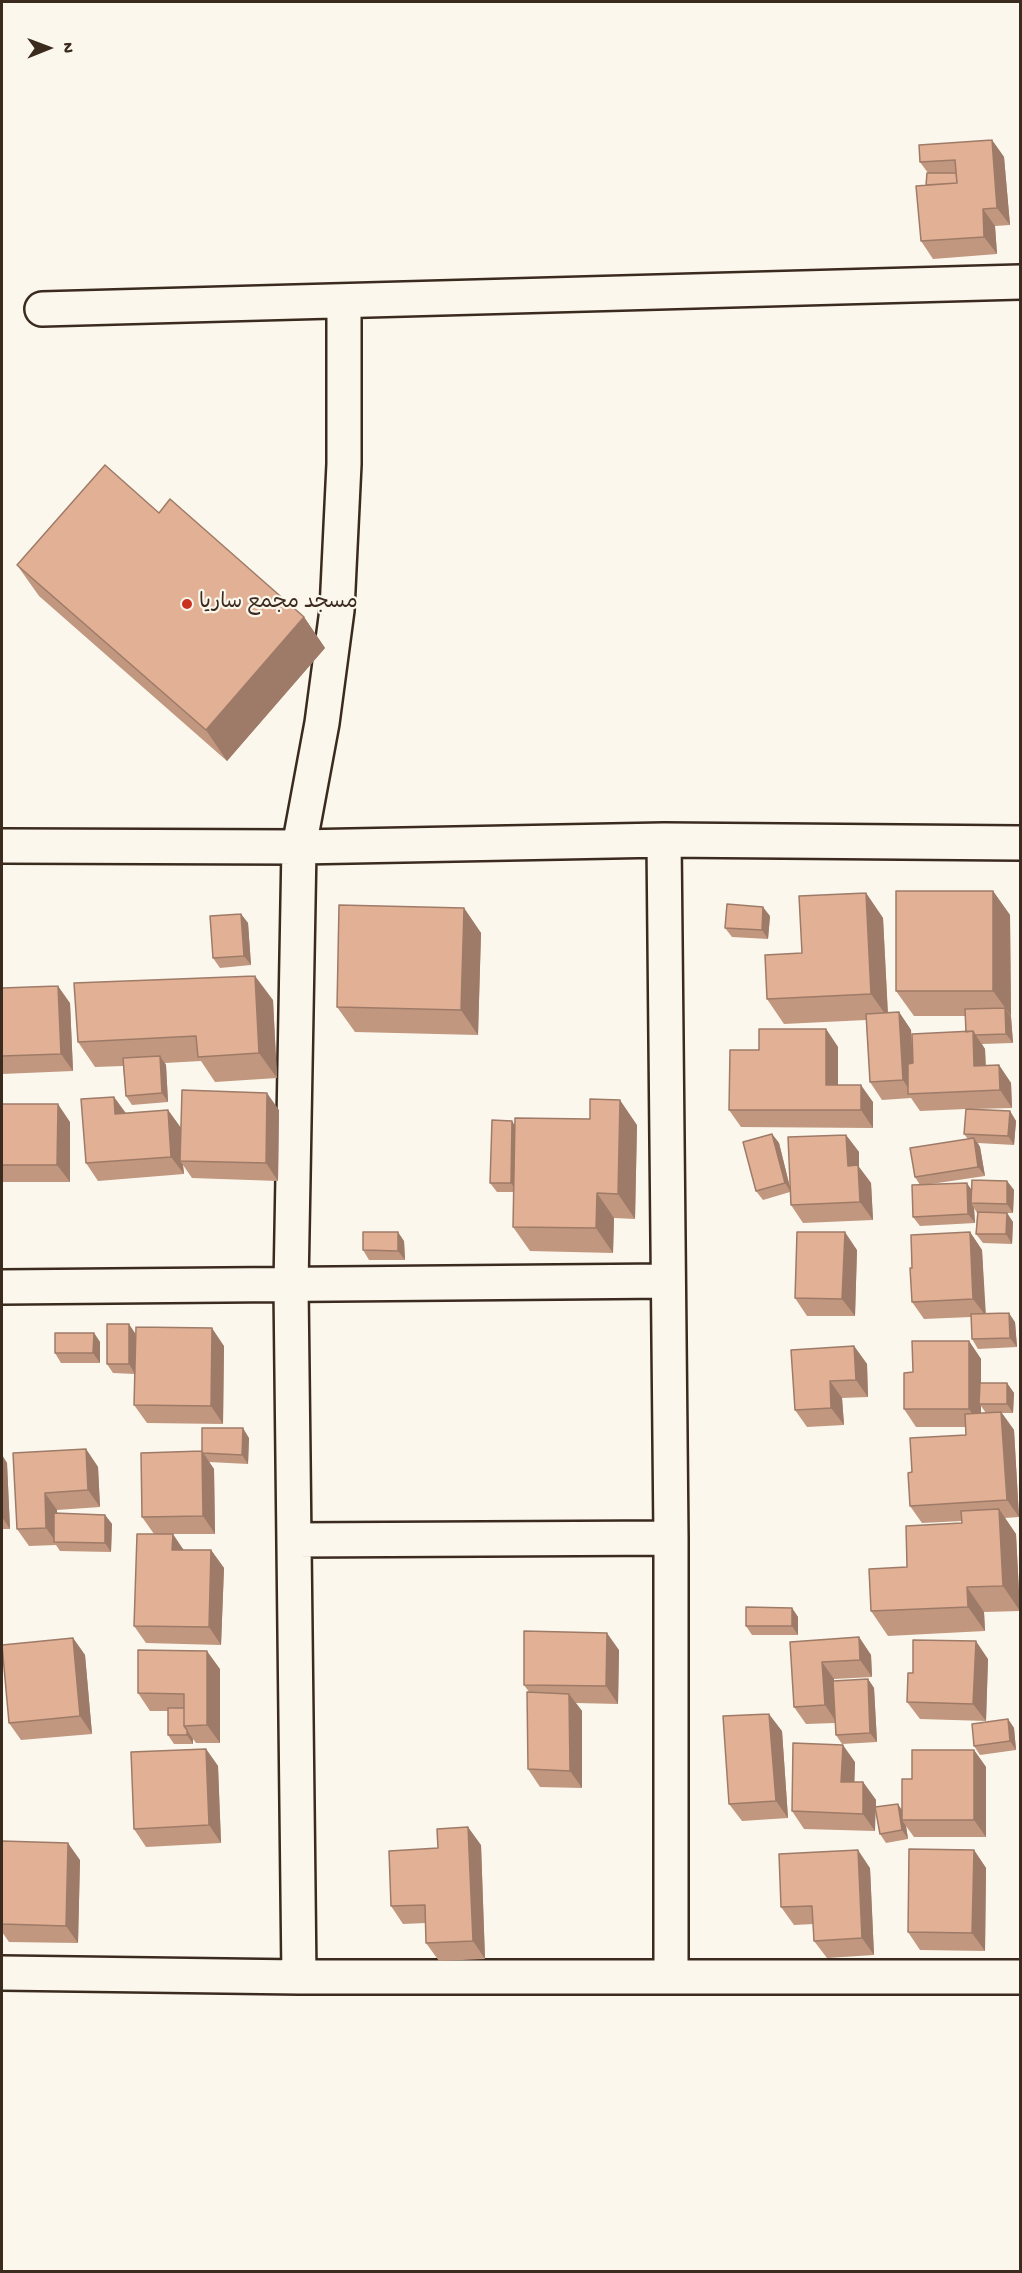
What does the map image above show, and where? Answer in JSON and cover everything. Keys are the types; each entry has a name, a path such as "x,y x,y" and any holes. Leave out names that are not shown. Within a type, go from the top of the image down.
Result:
{"street":[{"path":"42,309 1020,282"},
{"path":"300,1977 291,1286 299,847 321,723 337,610 344,464 344,301"},
{"path":"664,840 671,1538 671,1977"},
{"path":"2,846 299,847 664,840 1020,843"},
{"path":"2,1287 668,1281"},
{"path":"295,1540 671,1538"},
{"path":"2,1973 300,1977 1020,1977"}],"building":[{"path":"992,140 997,208 983,209 984,237 921,241 916,186 957,183 955,160 920,162 919,145"},
{"path":"927,173 956,173 957,183 926,185"},
{"path":"105,465 159,513 170,499 304,617 206,730 17,565"},
{"path":"896,891 993,891 993,991 896,991"},
{"path":"866,893 871,994 767,999 765,955 802,953 799,896"},
{"path":"727,904 763,907 762,930 725,928"},
{"path":"339,905 464,908 461,1010 337,1007"},
{"path":"241,914 244,956 213,958 210,916"},
{"path":"255,976 259,1053 198,1057 196,1036 78,1042 74,983"},
{"path":"58,986 61,1054 2,1056 2,988"},
{"path":"1005,1008 1006,1034 975,1035 973,1031 966,1032 965,1009"},
{"path":"899,1012 903,1080 870,1082 866,1014"},
{"path":"759,1029 826,1029 826,1085 861,1085 861,1110 729,1110 730,1050 759,1050"},
{"path":"973,1031 974,1066 999,1065 1000,1090 908,1094 908,1064 913,1063 912,1034"},
{"path":"160,1056 162,1093 126,1096 123,1058"},
{"path":"182,1090 267,1093 266,1163 180,1161"},
{"path":"114,1097 115,1114 168,1110 171,1157 86,1163 81,1099"},
{"path":"590,1099 620,1100 618,1194 597,1193 596,1228 513,1227 515,1118 590,1119"},
{"path":"2,1104 58,1104 57,1165 2,1165"},
{"path":"966,1109 1010,1111 1008,1136 964,1134"},
{"path":"492,1120 512,1121 511,1183 490,1183"},
{"path":"772,1134 785,1183 756,1191 743,1142"},
{"path":"846,1135 848,1166 858,1165 860,1202 791,1205 788,1137"},
{"path":"974,1138 978,1167 915,1177 910,1148"},
{"path":"972,1180 1007,1181 1007,1204 971,1203"},
{"path":"967,1183 968,1214 913,1217 912,1185"},
{"path":"978,1212 1007,1213 1006,1234 976,1234"},
{"path":"363,1232 398,1232 398,1251 363,1250"},
{"path":"797,1232 845,1232 842,1299 795,1298"},
{"path":"970,1232 973,1299 912,1302 911,1235"},
{"path":"1009,1313 1010,1338 972,1339 971,1314"},
{"path":"107,1324 129,1324 129,1364 107,1364"},
{"path":"136,1327 212,1328 211,1406 134,1405"},
{"path":"55,1333 94,1333 93,1353 55,1353"},
{"path":"912,1341 969,1341 969,1409 904,1409 904,1373 913,1372"},
{"path":"854,1346 856,1380 830,1381 831,1408 795,1410 791,1350"},
{"path":"980,1383 1007,1383 1007,1404 979,1404"},
{"path":"1001,1412 1007,1500 910,1506 908,1473 912,1472 910,1438 966,1435 965,1414"},
{"path":"202,1428 243,1428 242,1455 203,1453"},
{"path":"86,1449 88,1490 45,1493 46,1528 17,1529 13,1453"},
{"path":"202,1451 203,1516 142,1517 141,1453"},
{"path":"999,1509 1003,1586 967,1587 968,1607 871,1611 869,1569 907,1567 906,1526 962,1523 961,1511"},
{"path":"54,1513 105,1515 105,1543 54,1542"},
{"path":"137,1534 173,1534 172,1550 211,1550 209,1627 134,1626"},
{"path":"746,1607 792,1608 792,1626 746,1626"},
{"path":"524,1631 607,1633 606,1686 524,1685"},
{"path":"859,1637 860,1660 822,1662 825,1705 794,1707 790,1642"},
{"path":"73,1638 80,1716 9,1723 2,1645"},
{"path":"913,1640 976,1641 973,1704 907,1702 908,1673 913,1673"},
{"path":"138,1650 207,1651 207,1725 184,1726 184,1694 138,1693"},
{"path":"868,1679 870,1733 836,1735 833,1681"},
{"path":"527,1692 569,1694 570,1771 528,1769"},
{"path":"168,1708 184,1708 184,1726 187,1735 168,1735"},
{"path":"769,1714 776,1801 729,1804 723,1716"},
{"path":"1008,1719 1010,1741 974,1746 972,1724"},
{"path":"793,1743 843,1745 841,1782 863,1782 863,1814 792,1811"},
{"path":"206,1749 209,1825 134,1829 131,1752"},
{"path":"912,1750 974,1750 974,1820 902,1820 902,1779 912,1779"},
{"path":"898,1804 902,1830 880,1834 875,1807"},
{"path":"468,1827 473,1941 426,1943 425,1905 391,1906 389,1851 438,1848 437,1829"},
{"path":"2,1841 68,1843 66,1926 2,1924"},
{"path":"909,1849 974,1850 972,1933 908,1932"},
{"path":"858,1850 862,1938 814,1941 812,1906 781,1907 779,1854"}],"place":[{"name":"مسجد مجمع ساريا","path":"187,604"}]}
